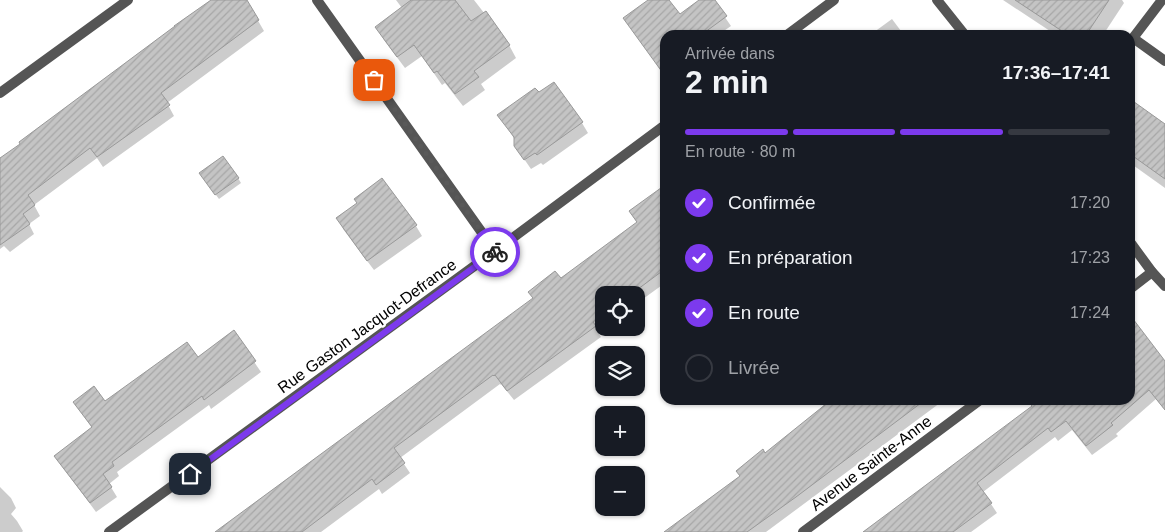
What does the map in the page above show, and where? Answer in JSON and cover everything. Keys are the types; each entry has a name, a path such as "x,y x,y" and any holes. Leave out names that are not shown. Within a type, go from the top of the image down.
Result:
{"street":[{"path":"0,93 128,0"},
{"path":"317,0 495,251"},
{"path":"794,30 834,0"},
{"path":"936,0 961,30"},
{"path":"1135,36 1162,0"},
{"path":"1135,42 1165,61"},
{"name":"Rue Gaston Jacquot-Defrance","path":"109,532 660,129"},
{"path":"1135,249 1165,286"},
{"path":"1135,285 1152,272"},
{"name":"Avenue Sainte-Anne","path":"803,532 973,405"}],"building":[{"path":"211,0 247,0 259,20 161,93 170,105 97,157 90,148 28,195 35,205 23,214 30,224 0,245 0,158"},
{"path":"411,0 455,0 471,21 486,11 510,45 474,71 479,77 455,94 437,71 434,73 414,45 397,57 375,27"},
{"path":"648,0 669,0 680,14 699,0 715,0 727,16 708,30 660,30 660,69 623,18"},
{"path":"1015,0 1109,0 1089,30 1060,30"},
{"path":"554,82 583,122 537,155 535,153 524,160 514,146 514,137 497,115 535,88 539,92"},
{"path":"1135,103 1165,124 1165,179 1135,158"},
{"path":"223,156 239,178 215,195 199,173"},
{"path":"382,178 417,225 367,261 336,218 357,203 354,199"},
{"path":"660,189 660,273 642,286 595,286 595,321 593,322 595,327 507,391 495,375 493,375 394,448 405,463 376,485 372,479 302,532 215,532 533,298 528,292 555,271 561,278 637,222 629,211"},
{"path":"1135,322 1165,361 1165,410 1149,390 1135,402"},
{"path":"234,330 256,361 204,400 202,396 112,462 114,466 103,474 112,487 90,503 54,456 92,427 73,402 94,386 105,401 187,342 198,357"},
{"path":"825,405 918,405 747,532 664,532 740,476 736,471 763,449 765,453"},
{"path":"1132,405 1111,423 1113,425 1086,446 1066,421 1051,432 1048,428 977,483 992,503 953,532 863,532 1032,406"}],"way so far":[{"path":"374,80 495,252"}],"route":[{"path":"190,474 495,252"}]}
